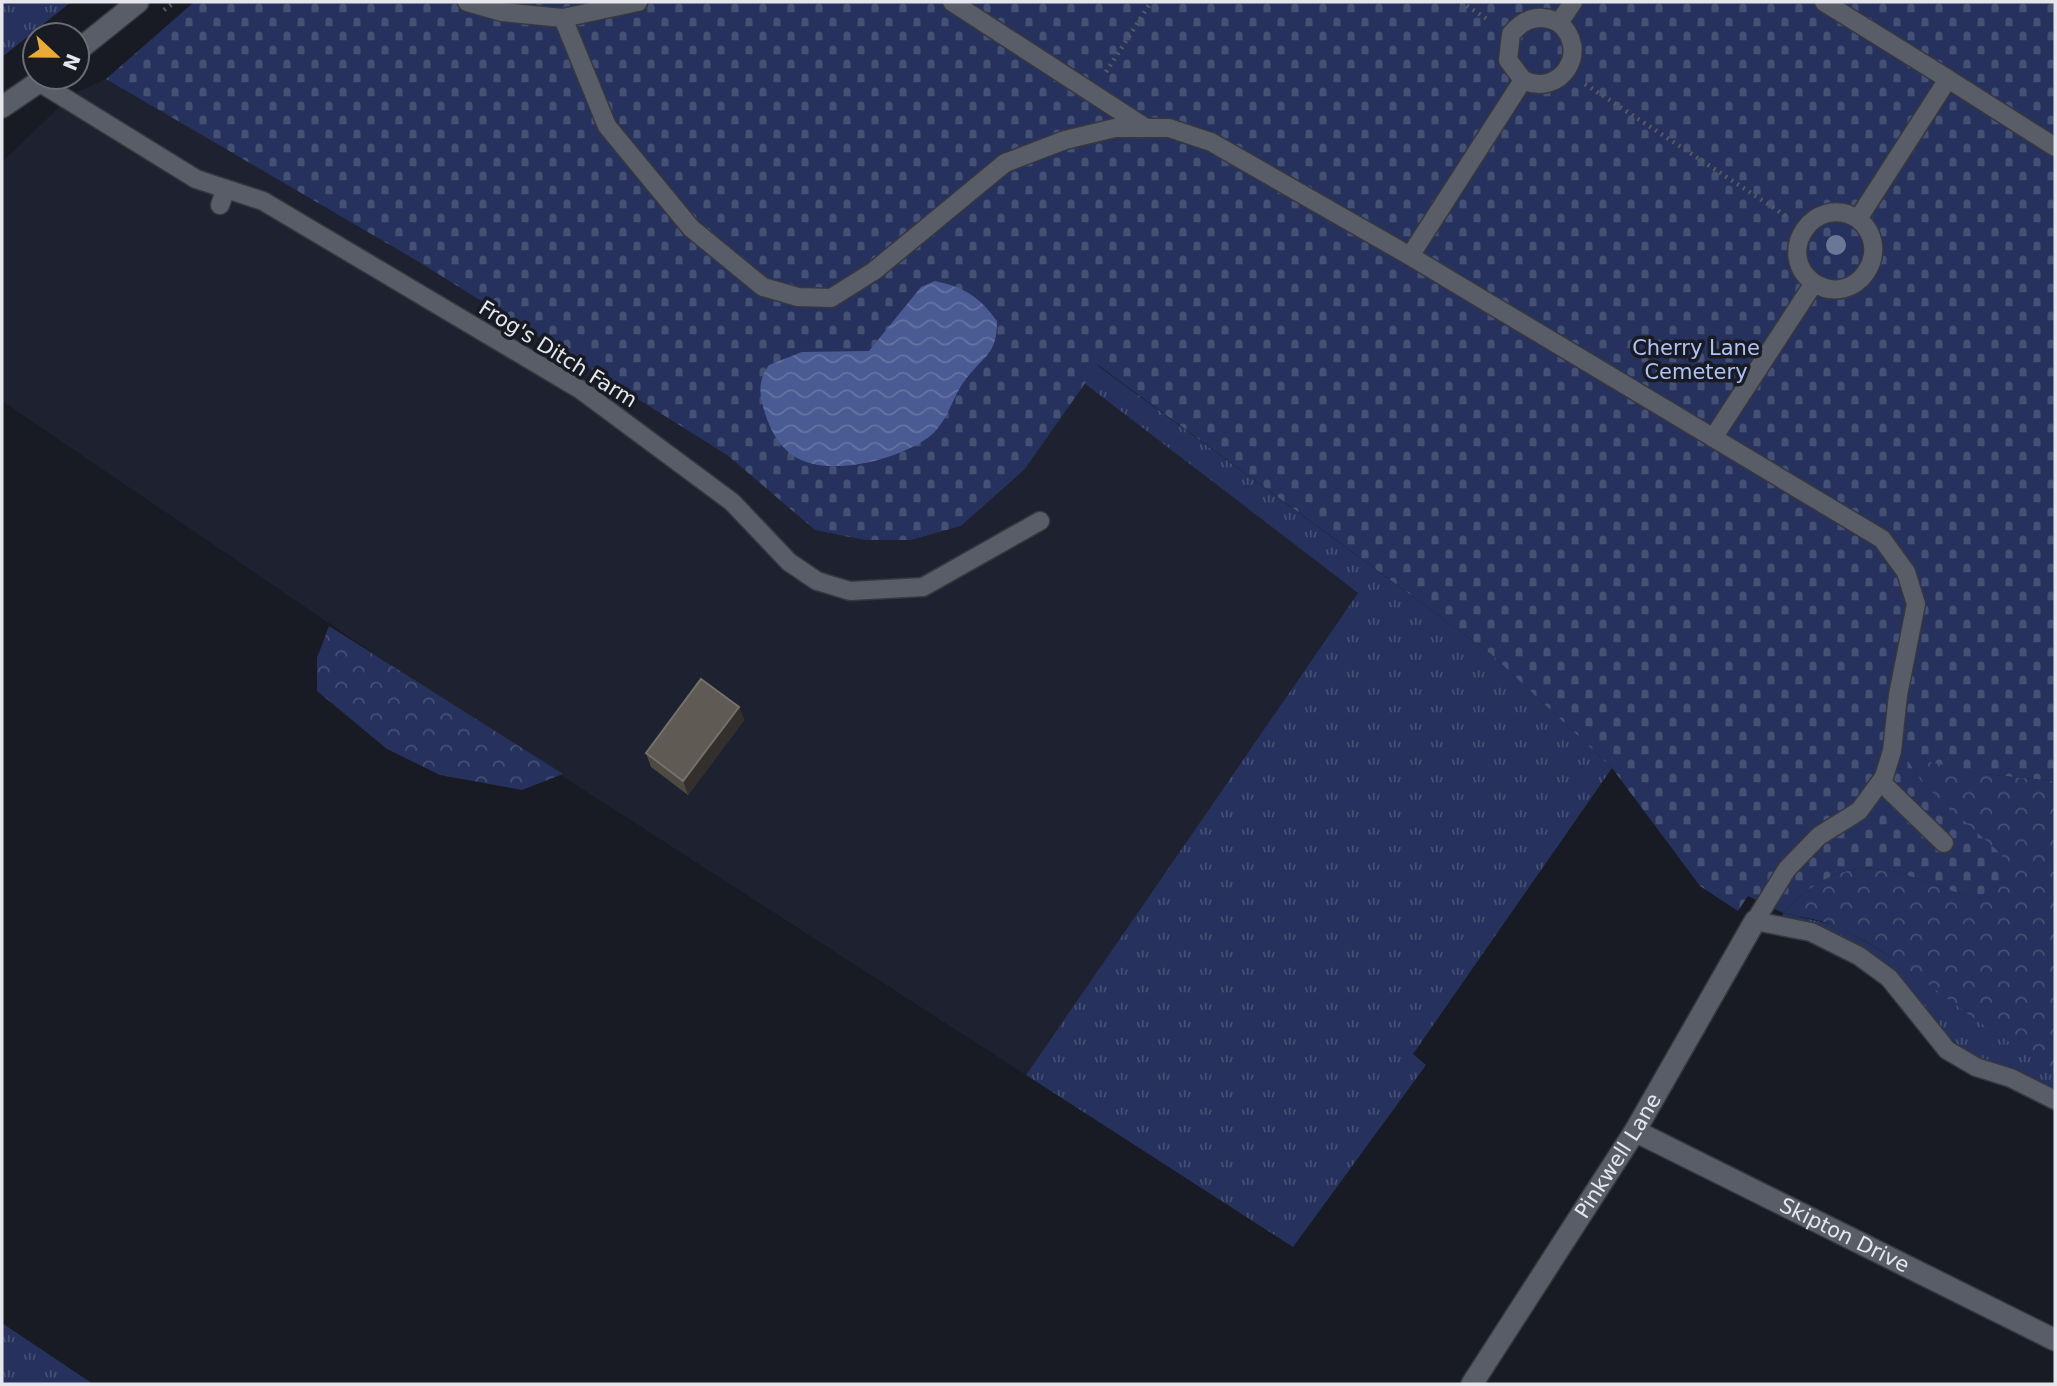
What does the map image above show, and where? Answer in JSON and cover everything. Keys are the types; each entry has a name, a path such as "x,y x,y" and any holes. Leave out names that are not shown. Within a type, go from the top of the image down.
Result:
{"street":[{"path":"91,40 138,2"},
{"path":"2,107 26,91"},
{"name":"Pinkwell Lane","path":"1472,1384 1635,1131 1755,921"},
{"name":"Skipton Drive","path":"1635,1131 2055,1340"}],"lane":[{"path":"467,2 502,12 563,18 638,2"},
{"path":"952,2 1146,128"},
{"path":"1559,23 1573,2"},
{"path":"1824,2 2055,147"},
{"path":"563,18 607,126 691,229 763,287 798,297 831,298 874,271 1005,163 1102,131 1169,128 1211,142 1410,256 1882,539 1912,584 1916,604 1898,695 1892,751 1881,782 1859,811 1819,836 1787,869 1755,921 1807,931 1859,956 1889,978 1947,1050 1976,1067 2011,1078 2055,1100"},
{"path":"1547,18 1559,23 1569,33 1573,45 1573,60 1566,72 1549,83 1536,84 1523,80 1508,60 1511,34 1529,19 1547,18"},
{"path":"1858,219 1948,79"},
{"path":"1410,256 1523,80"},
{"name":"Frog's Ditch Farm","path":"59,91 223,197 263,201 581,390 732,502 789,562 817,582 850,592 923,587 1040,521"},
{"path":"1831,212 1846,213 1858,219 1868,230 1874,246 1874,258 1868,272 1856,283 1841,289 1828,289 1814,283 1803,272 1797,258 1797,248 1804,228 1815,217 1831,212"},
{"path":"1713,438 1814,283"},
{"path":"1881,782 1944,843"}],"path":[{"path":"1093,93 1151,2"},
{"path":"1461,2 1511,34"},
{"path":"1566,72 1804,228"}],"shaded area":[{"path":"106,79 419,262 727,455 815,530 864,540 911,540 961,526 1024,470 1084,383 1358,593 1026,1075 404,674 2,401 2,162 73,94 91,91 91,86"}],"green space":[{"path":"2,2 71,2 47,21 21,21 21,42 2,57"},
{"name":"Cherry Lane Cemetery","path":"194,2 2055,2 2055,781 1975,773 1905,756 1922,783 2002,855 2000,878 1992,888 1971,898 1895,872 1851,870 1830,877 1807,891 1783,913 1748,896 1738,911 1700,886 1612,768 1491,654 1098,365 1024,470 961,526 911,540 864,540 815,530 727,455 419,262 106,79"},
{"path":"1097,365 1491,654 1612,768 1413,1054 1426,1065 1293,1247 1026,1075 1358,593 1084,383"},
{"path":"329,626 563,774 522,790 440,775 387,749 317,691 317,658"},
{"path":"1904,755 1975,773 2055,781 2055,1077 2032,1056 1972,1017 1880,950 1833,925 1783,913 1807,891 1830,877 1851,870 1895,872 1971,898 1936,797 1922,783"},
{"path":"1783,913 1838,926 1910,969 1991,1030 2038,1058 2055,1077 2055,1093 1964,1050 1827,931 1782,917"},
{"path":"2,1323 93,1384 2,1384"}],"water":[{"path":"935,281 955,286 970,294 984,305 997,321 992,348 961,386 936,431 899,453 862,464 823,466 806,462 787,451 771,429 762,404 761,381 769,365 802,352 869,351 921,287"}],"building":[{"path":"701,679 739,707 683,781 646,753"}]}
